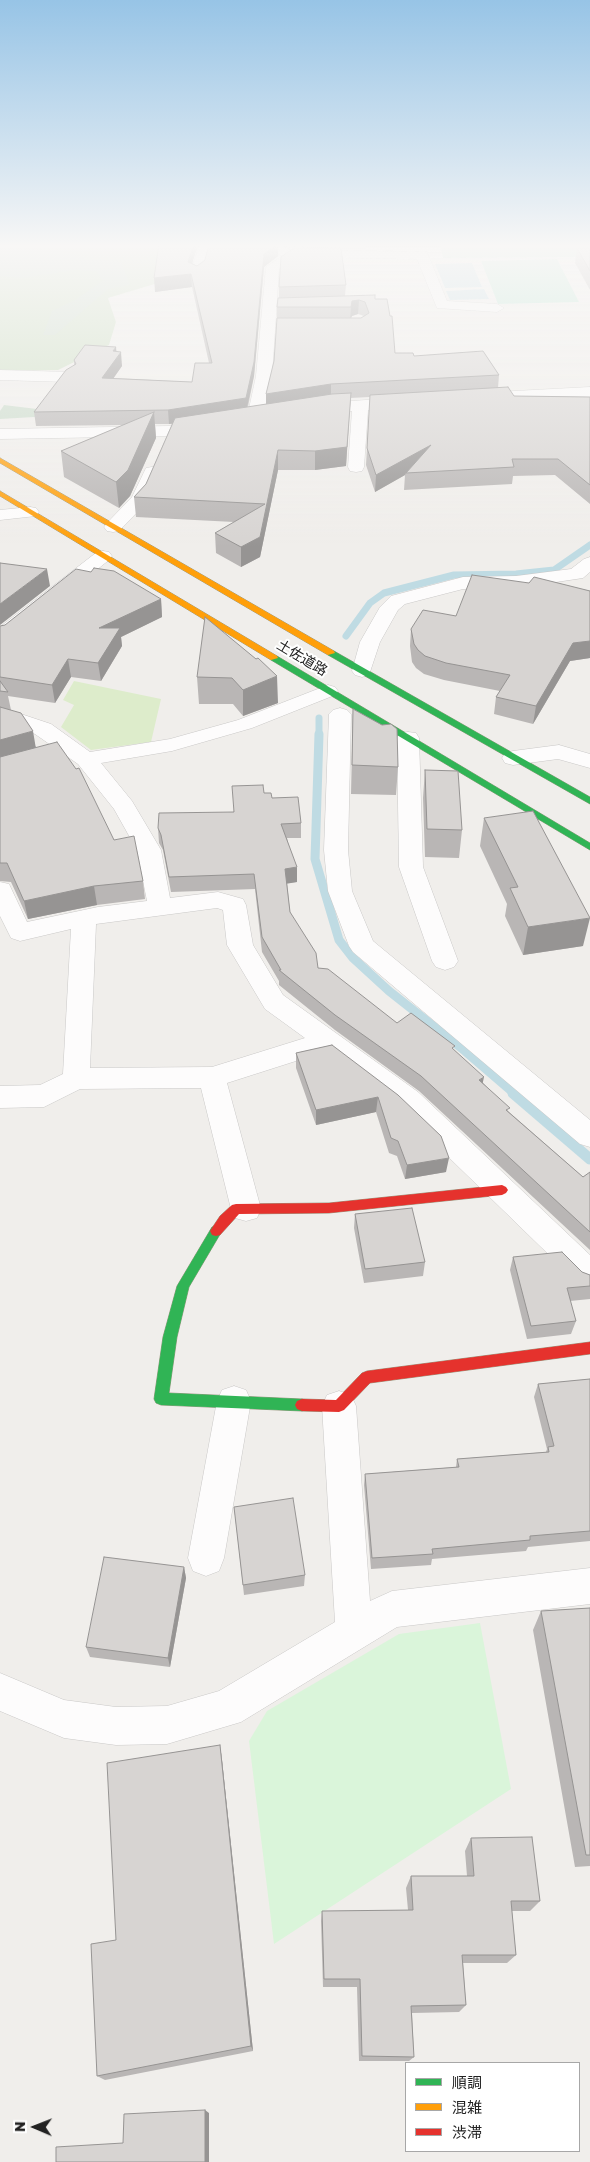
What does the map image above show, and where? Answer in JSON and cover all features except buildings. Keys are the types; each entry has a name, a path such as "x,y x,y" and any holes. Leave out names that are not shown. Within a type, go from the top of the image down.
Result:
{"main road":[{"name":"土佐道路","path":"2,462 590,801"},
{"name":"土佐道路","path":"0,493 590,847"},
{"path":"502,1190 329,1208 236,1209 224,1220 206,1245 183,1286 170,1336 161,1399 339,1406 367,1377 590,1348"}],"street":[{"path":"255,418 262,395 266,345"},
{"path":"0,375 68,377"},
{"path":"461,399 590,392"},
{"path":"293,412 421,401"},
{"path":"356,467 360,405"},
{"path":"238,421 274,414"},
{"path":"0,434 170,432 218,424"},
{"path":"113,527 140,498 170,432"},
{"path":"2,462 4,451 8,445 39,434"},
{"path":"0,515 30,512"},
{"path":"0,637 103,556"},
{"path":"362,671 370,642 390,607 398,600 463,583 516,582 576,574 590,563"},
{"path":"44,756 172,746 245,724 328,691"},
{"path":"340,714 336,850 340,891 362,946 590,1136"},
{"path":"0,716 17,719 43,729 78,753 124,806 149,850 160,908"},
{"path":"408,738 411,867 445,961"},
{"path":"513,758 559,752 590,761"},
{"path":"0,890 20,932 84,918 218,900 234,905 240,945 274,1002 408,1100 590,1275"},
{"path":"76,1079 84,918"},
{"path":"0,1097 44,1096 76,1079 212,1077 328,1041"},
{"path":"212,1077 246,1209"},
{"path":"206,1558 234,1401"},
{"path":"339,1406 354,1632"},
{"path":"0,1692 64,1719 116,1726 167,1724 227,1708 392,1609 590,1586"}],"green space":[{"path":"0,345 109,345 58,370 0,371"},
{"path":"4,405 37,409 35,417 0,419 0,411"},
{"path":"74,681 161,699 151,742 91,750 61,727 74,705 63,700"},
{"path":"480,1623 511,1789 274,1944 249,1741 267,1711 399,1634"}],"waterway":[{"path":"346,636 370,603 384,593 454,575 516,574 554,570 590,545"},
{"path":"319,718 319,734"},
{"path":"319,734 315,859 339,940 353,958 389,991 465,1051 515,1094"},
{"path":"513,1093 590,1159"}],"traffic: fast":[{"path":"331,653 590,801"},
{"path":"274,658 590,847"},
{"path":"216,1231 183,1286 170,1337 161,1399 302,1405"}],"traffic: slow":[{"path":"0,460 331,653"},
{"path":"0,493 274,658"}],"traffic: jam":[{"path":"216,1231 236,1209 329,1208 502,1190"},
{"path":"302,1405 339,1406 367,1377 590,1348"}]}
